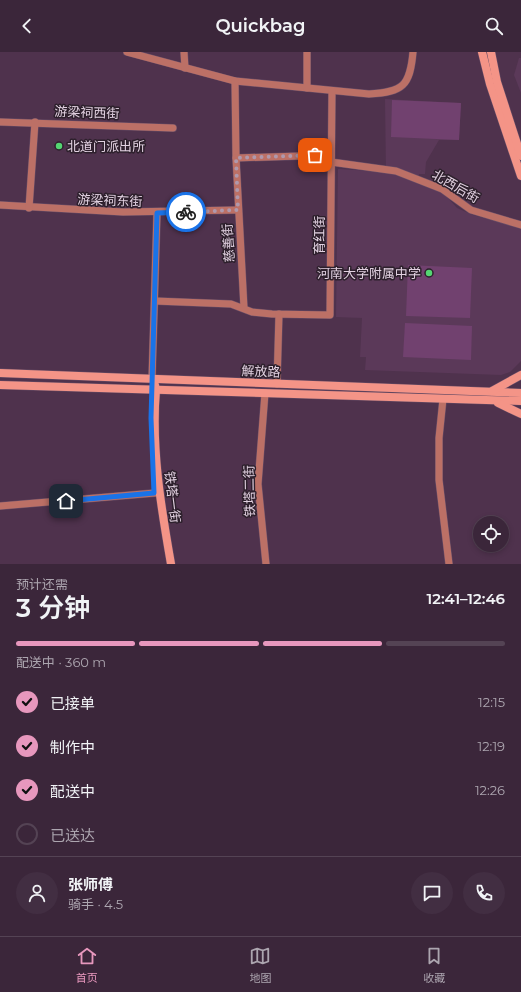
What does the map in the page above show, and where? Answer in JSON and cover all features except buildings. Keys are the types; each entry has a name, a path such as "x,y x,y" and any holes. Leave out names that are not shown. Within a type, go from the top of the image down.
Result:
{"main road":[{"path":"482,52 490,84 521,176"},
{"path":"491,52 497,82 521,156"},
{"name":"解放路","path":"0,373 277,384 489,396 521,401"},
{"path":"521,376 489,396 521,414"},
{"name":"铁塔一街","path":"152,379 154,390 157,474 171,564"},
{"name":"解放路","path":"0,385 443,399 521,393"},
{"name":"铁塔一街","path":"154,390 151,432 154,493 166,564"}],"street":[{"path":"126,52 236,81 369,94 389,93 400,88 409,79 413,52"},
{"path":"184,52 185,68"},
{"path":"307,52 307,88"},
{"name":"慈善街","path":"236,81 236,158 244,308"},
{"name":"育红街","path":"279,314 330,315 332,91"},
{"name":"游梁祠西街","path":"0,122 35,122 173,128"},
{"path":"29,208 35,122"},
{"path":"236,158 331,159"},
{"name":"北西后街","path":"331,159 396,171 442,189 471,210 521,225"},
{"name":"游梁祠东街","path":"0,205 29,208 157,213 238,210"},
{"path":"152,379 157,213"},
{"path":"155,301 231,304 252,312 279,314 277,384"},
{"name":"铁塔二街","path":"265,393 258,484 266,564"},
{"path":"443,399 439,438 439,480 449,564"},
{"path":"0,506 154,493"}],"shaded area":[{"path":"519,58 521,58 521,93 514,75"},
{"name":"河南大学附属中学","path":"385,99 461,103 459,140 439,140 426,162 425,174 419,174 418,184 435,188 448,198 457,208 473,215 521,228 521,361 510,372 501,375 365,370 366,357 360,357 362,318 336,317 338,169 386,173"},
{"path":"392,100 461,103 459,140 391,137"},
{"path":"408,265 472,268 470,318 406,316"},
{"path":"405,323 472,326 471,360 403,357"}],"way so far":[{"path":"186,212 238,210 236,158 315,155"}],"place":[{"name":"北道门派出所","path":"59,146"},
{"name":"河南大学附属中学","path":"429,273"}],"route":[{"path":"66,501 154,493 151,394 157,213 186,212"}]}
